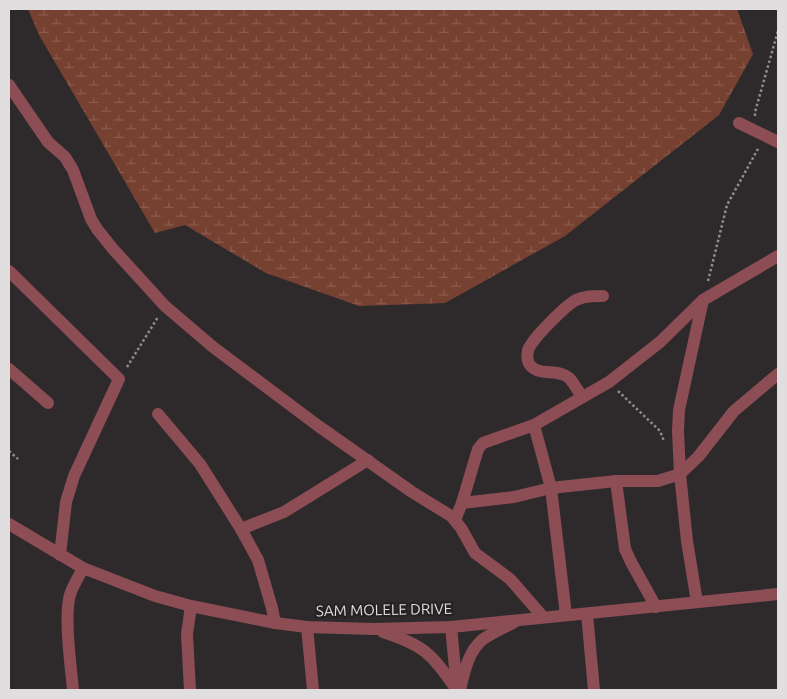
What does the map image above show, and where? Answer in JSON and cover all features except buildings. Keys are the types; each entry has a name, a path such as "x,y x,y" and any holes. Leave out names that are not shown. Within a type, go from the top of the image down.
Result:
{"street":[{"path":"9,85 48,142 65,157 97,229 165,306 214,347 317,425 455,520 475,553 510,579 543,617"},
{"path":"739,122 778,142"},
{"path":"455,520 462,503 474,459 483,443 534,426 609,382 660,342 703,300 778,256"},
{"path":"9,270 119,379 74,476 66,502 60,555"},
{"path":"582,397 570,379 560,373 534,369 529,364 528,348 551,321 575,301 587,296 603,296"},
{"path":"697,602 688,548 680,474 678,431 679,410 703,300"},
{"path":"9,368 48,403"},
{"path":"462,503 514,496 551,488 616,481 658,481 680,474 704,450 734,411 778,374"},
{"path":"158,414 200,464 241,529 258,560 275,623"},
{"path":"534,426 551,488 566,615"},
{"path":"241,529 284,512 368,460"},
{"path":"616,481 626,549 656,608"},
{"name":"SAM MOLELE DRIVE","path":"9,524 83,568 154,596 191,606 275,623 307,627 374,629 451,627 656,608 778,594"},
{"path":"73,690 68,601 83,568"},
{"path":"190,690 187,634 191,606"},
{"path":"587,614 594,690"},
{"path":"458,690 466,664 482,640 520,620"},
{"path":"307,627 313,690"},
{"path":"451,627 458,690"},
{"path":"374,629 405,639 430,654 458,690"}],"path":[{"path":"703,300 728,205 760,133 755,112 778,31"},
{"path":"119,379 165,306"},
{"path":"609,382 660,431 668,448"},
{"path":"9,451 18,459"}],"green space":[{"path":"28,9 737,9 753,54 719,115 565,236 445,303 359,306 266,273 185,225 155,233 39,35"}]}
